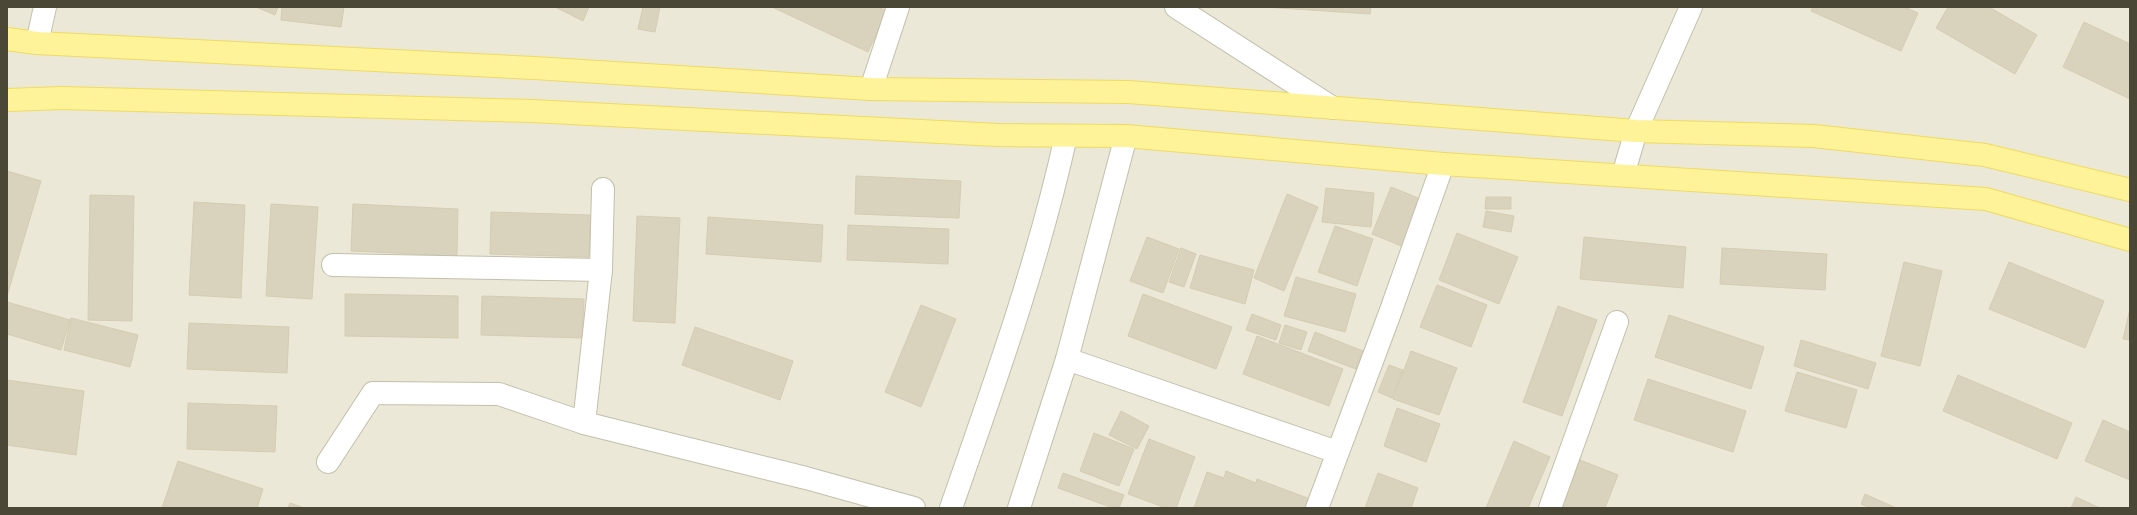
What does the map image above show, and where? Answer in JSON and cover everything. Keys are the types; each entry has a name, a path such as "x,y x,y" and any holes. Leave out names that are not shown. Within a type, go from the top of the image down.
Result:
{"main road":[{"path":"7,39 36,43 534,68 871,89 1128,92 1636,131 1814,136 1985,155 2130,190"},
{"path":"7,100 62,98 532,110 998,135 1126,136 1443,164 1986,199 2130,240"}],"street":[{"path":"36,43 45,7"},
{"path":"871,89 898,7"},
{"path":"1176,7 1333,108"},
{"path":"1623,175 1636,131 1691,7"},
{"path":"951,508 1033,266 1054,189 1066,136"},
{"path":"1018,508 1067,359 1126,136"},
{"path":"1317,508 1390,313 1443,164"},
{"path":"584,423 601,270 603,189"},
{"path":"332,265 601,270"},
{"path":"1550,508 1617,322"},
{"path":"1067,359 1337,452"},
{"path":"328,462 373,393 499,394 584,423 806,478 914,508"}],"shaded area":[{"path":"7,7 2130,7 2130,508 7,508"}],"building":[{"path":"256,7 278,7 275,15"},
{"path":"282,7 344,7 341,27 281,20"},
{"path":"555,7 589,7 583,21"},
{"path":"643,7 660,7 655,32 638,29"},
{"path":"772,7 878,7 887,11 868,52"},
{"path":"1264,7 1371,7 1370,14"},
{"path":"1813,7 1905,7 1918,13 1901,51 1811,11"},
{"path":"1948,7 1989,7 2037,35 2015,74 1936,28"},
{"path":"2084,22 2130,44 2130,99 2063,67"},
{"path":"7,171 41,181 7,296"},
{"path":"856,176 961,181 959,218 855,214"},
{"path":"1391,187 1423,200 1404,247 1372,234"},
{"path":"1326,188 1374,193 1371,227 1322,222"},
{"path":"1287,194 1318,207 1284,291 1254,278"},
{"path":"90,195 134,196 132,321 88,320"},
{"path":"1486,197 1511,197 1511,209 1485,209"},
{"path":"194,202 245,205 241,298 189,295"},
{"path":"271,204 318,207 312,299 266,296"},
{"path":"353,204 458,209 457,256 351,251"},
{"path":"1486,211 1514,216 1511,232 1483,227"},
{"path":"491,212 590,215 589,257 490,254"},
{"path":"637,216 680,218 675,323 633,321"},
{"path":"708,217 823,225 821,262 706,254"},
{"path":"848,225 949,229 948,264 847,260"},
{"path":"1335,226 1373,239 1357,286 1318,272"},
{"path":"1457,233 1518,257 1499,304 1439,280"},
{"path":"1147,237 1179,249 1163,293 1130,281"},
{"path":"1584,237 1686,247 1683,288 1580,279"},
{"path":"1181,248 1196,254 1184,287 1169,282"},
{"path":"1722,248 1827,254 1825,290 1720,284"},
{"path":"1200,255 1254,270 1245,304 1190,288"},
{"path":"1904,262 1942,271 1920,366 1881,356"},
{"path":"2009,262 2104,301 2085,348 1989,309"},
{"path":"1296,277 1356,294 1345,332 1284,316"},
{"path":"1437,285 1487,305 1471,347 1420,327"},
{"path":"345,294 458,296 458,338 345,336"},
{"path":"1143,294 1232,327 1216,369 1128,336"},
{"path":"482,296 584,299 582,338 481,335"},
{"path":"7,302 70,320 61,350 7,334"},
{"path":"921,305 956,319 921,407 885,392"},
{"path":"1558,306 1597,320 1562,416 1523,402"},
{"path":"2130,309 2130,340 2123,339"},
{"path":"1252,314 1281,325 1276,340 1246,330"},
{"path":"1669,315 1764,347 1751,389 1655,357"},
{"path":"71,318 138,335 130,367 64,350"},
{"path":"189,323 289,327 287,373 187,369"},
{"path":"1285,325 1307,332 1301,350 1279,343"},
{"path":"695,327 793,361 780,400 682,365"},
{"path":"1315,332 1363,351 1356,369 1308,351"},
{"path":"1257,336 1343,369 1329,406 1243,374"},
{"path":"1801,340 1876,363 1868,389 1794,366"},
{"path":"1411,351 1457,368 1439,415 1393,399"},
{"path":"1389,365 1403,370 1392,398 1378,392"},
{"path":"1797,372 1857,390 1846,428 1785,411"},
{"path":"1958,375 2072,423 2057,459 1943,411"},
{"path":"1648,379 1746,411 1733,452 1634,420"},
{"path":"7,380 84,391 76,455 7,445"},
{"path":"188,403 277,406 275,452 187,449"},
{"path":"1397,408 1440,424 1426,462 1384,446"},
{"path":"1121,411 1149,426 1137,449 1109,435"},
{"path":"2103,420 2130,432 2130,480 2085,461"},
{"path":"1094,433 1134,449 1119,486 1080,471"},
{"path":"1149,439 1195,457 1176,508 1166,508 1128,494"},
{"path":"1514,441 1550,457 1528,508 1486,508"},
{"path":"1580,460 1618,475 1605,508 1561,508"},
{"path":"178,461 263,489 257,508 162,508"},
{"path":"1226,471 1256,483 1257,479 1310,499 1307,508 1194,508 1207,472 1224,478"},
{"path":"1063,473 1124,495 1119,508 1113,508 1058,488"},
{"path":"1378,473 1418,488 1411,508 1365,508"},
{"path":"1865,494 1896,508 1870,508 1861,504"},
{"path":"2076,497 2100,508 2071,508"},
{"path":"290,503 304,508 288,508"}]}
